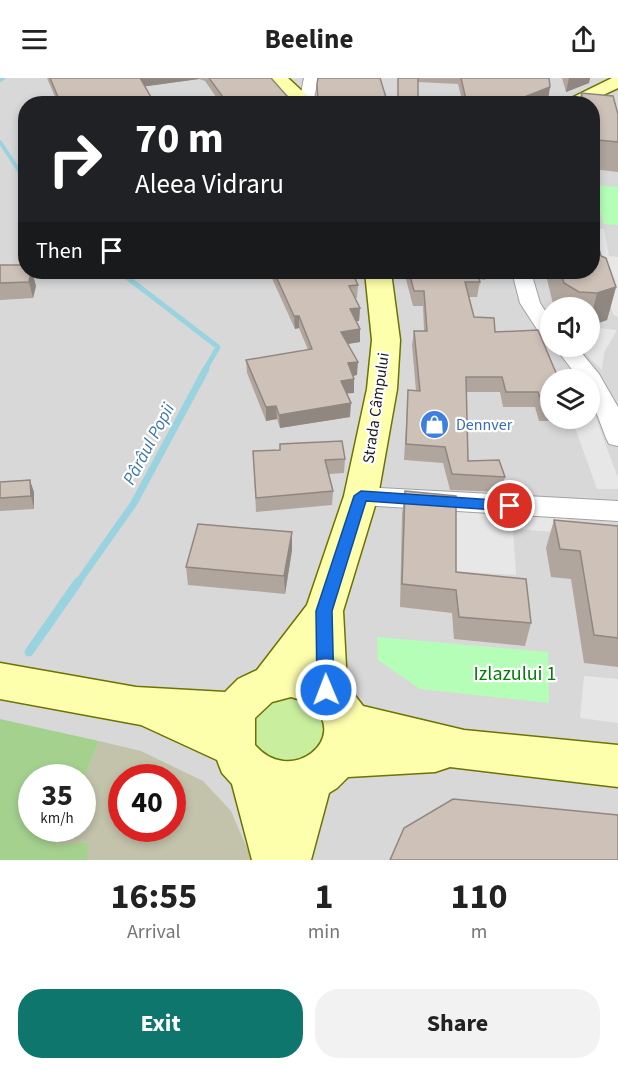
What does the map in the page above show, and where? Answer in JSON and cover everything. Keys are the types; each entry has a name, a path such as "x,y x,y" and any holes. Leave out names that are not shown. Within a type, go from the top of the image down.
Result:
{"street":[{"path":"278,78 299,96"},
{"path":"308,96 311,78"},
{"path":"610,78 618,81"},
{"path":"585,96 618,81"},
{"name":"Strada Câmpului","path":"272,682 324,611 361,496 375,430 386,340 379,279"},
{"path":"523,279 530,303 540,318"},
{"path":"574,357 590,375 604,398 618,438"},
{"path":"361,496 618,511"},
{"name":"Strada Câmpului","path":"287,860 330,738 324,611"},
{"path":"0,681 136,706 240,743 270,781 290,784 330,738"},
{"path":"276,860 240,743 251,693 272,682 300,681 330,738"},
{"path":"330,738 618,766"}],"shaded area":[{"path":"0,78 618,78 618,860 0,860"},
{"path":"600,229 604,229 609,256 618,257 618,317 613,314 600,269"},
{"path":"600,328 617,330 604,353 602,370 589,357 600,357"},
{"path":"576,429 600,429 618,478 618,489 597,489"},
{"path":"450,502 566,508 572,533 513,529 516,575 452,571"},
{"path":"584,676 618,679 618,723 580,718"},
{"path":"99,741 141,751 168,764 108,764 108,842 186,842 186,773 203,781 231,811 252,860 87,860 87,842 96,842 96,764 90,764"},
{"path":"58,842 87,842 56,846"}],"green space":[{"path":"600,186 618,187 618,225 603,224 600,212"},
{"name":"Izlazului 1","path":"377,637 548,652 549,703 420,689 378,660"},
{"path":"290,690 334,719 312,766 256,759 252,708"},
{"path":"0,719 99,741 90,764 18,764 18,842 57,842 56,845 88,842 87,860 0,860"}],"building":[{"path":"50,78 140,78 150,96 58,96"},
{"path":"209,78 271,78 287,96 222,96"},
{"path":"318,78 380,78 386,96 318,96"},
{"path":"398,78 418,78 418,96 398,96"},
{"path":"461,78 549,78 550,87 527,96 465,96"},
{"path":"581,93 613,96 618,114 618,142 600,140 600,96 582,96"},
{"path":"600,252 601,256 606,258 616,287 597,293 579,292 564,283 563,279 600,279"},
{"path":"0,265 18,265 18,279 30,279 29,282 0,283"},
{"path":"277,279 355,279 358,285 349,286 360,308 350,309 360,329 341,332 358,362 348,363 354,379 341,381 351,403 279,415 276,406 266,407 246,360 312,349 299,316 294,316"},
{"path":"411,279 479,279 480,282 465,282 474,317 494,318 495,332 538,330 540,357 549,357 554,369 540,369 540,398 538,392 506,392 502,377 466,377 468,461 499,460 505,477 452,474 445,447 406,444 408,390 420,391 414,331 427,331 424,291 414,291"},
{"path":"342,441 345,459 325,460 333,491 256,498 253,451 280,450 280,444"},
{"path":"30,480 31,496 0,498 0,482"},
{"path":"405,491 456,496 456,572 526,579 531,623 459,617 456,590 402,584"},
{"path":"554,520 618,526 618,638 594,635 580,551 560,549"},
{"path":"198,524 292,532 284,576 186,567"},
{"path":"453,799 618,815 618,860 390,860 404,828"}],"waterway":[{"name":"Pârâul Popii","path":"0,142 18,169"},
{"name":"Pârâul Popii","path":"129,279 218,347 205,370"},
{"name":"Pârâul Popii","path":"77,584 134,503 206,369"},
{"name":"Pârâul Popii","path":"29,652 78,582"}],"place":[{"name":"Dennver","path":"435,425"}],"route":[{"path":"326,690 324,611 361,496 510,506"}]}
